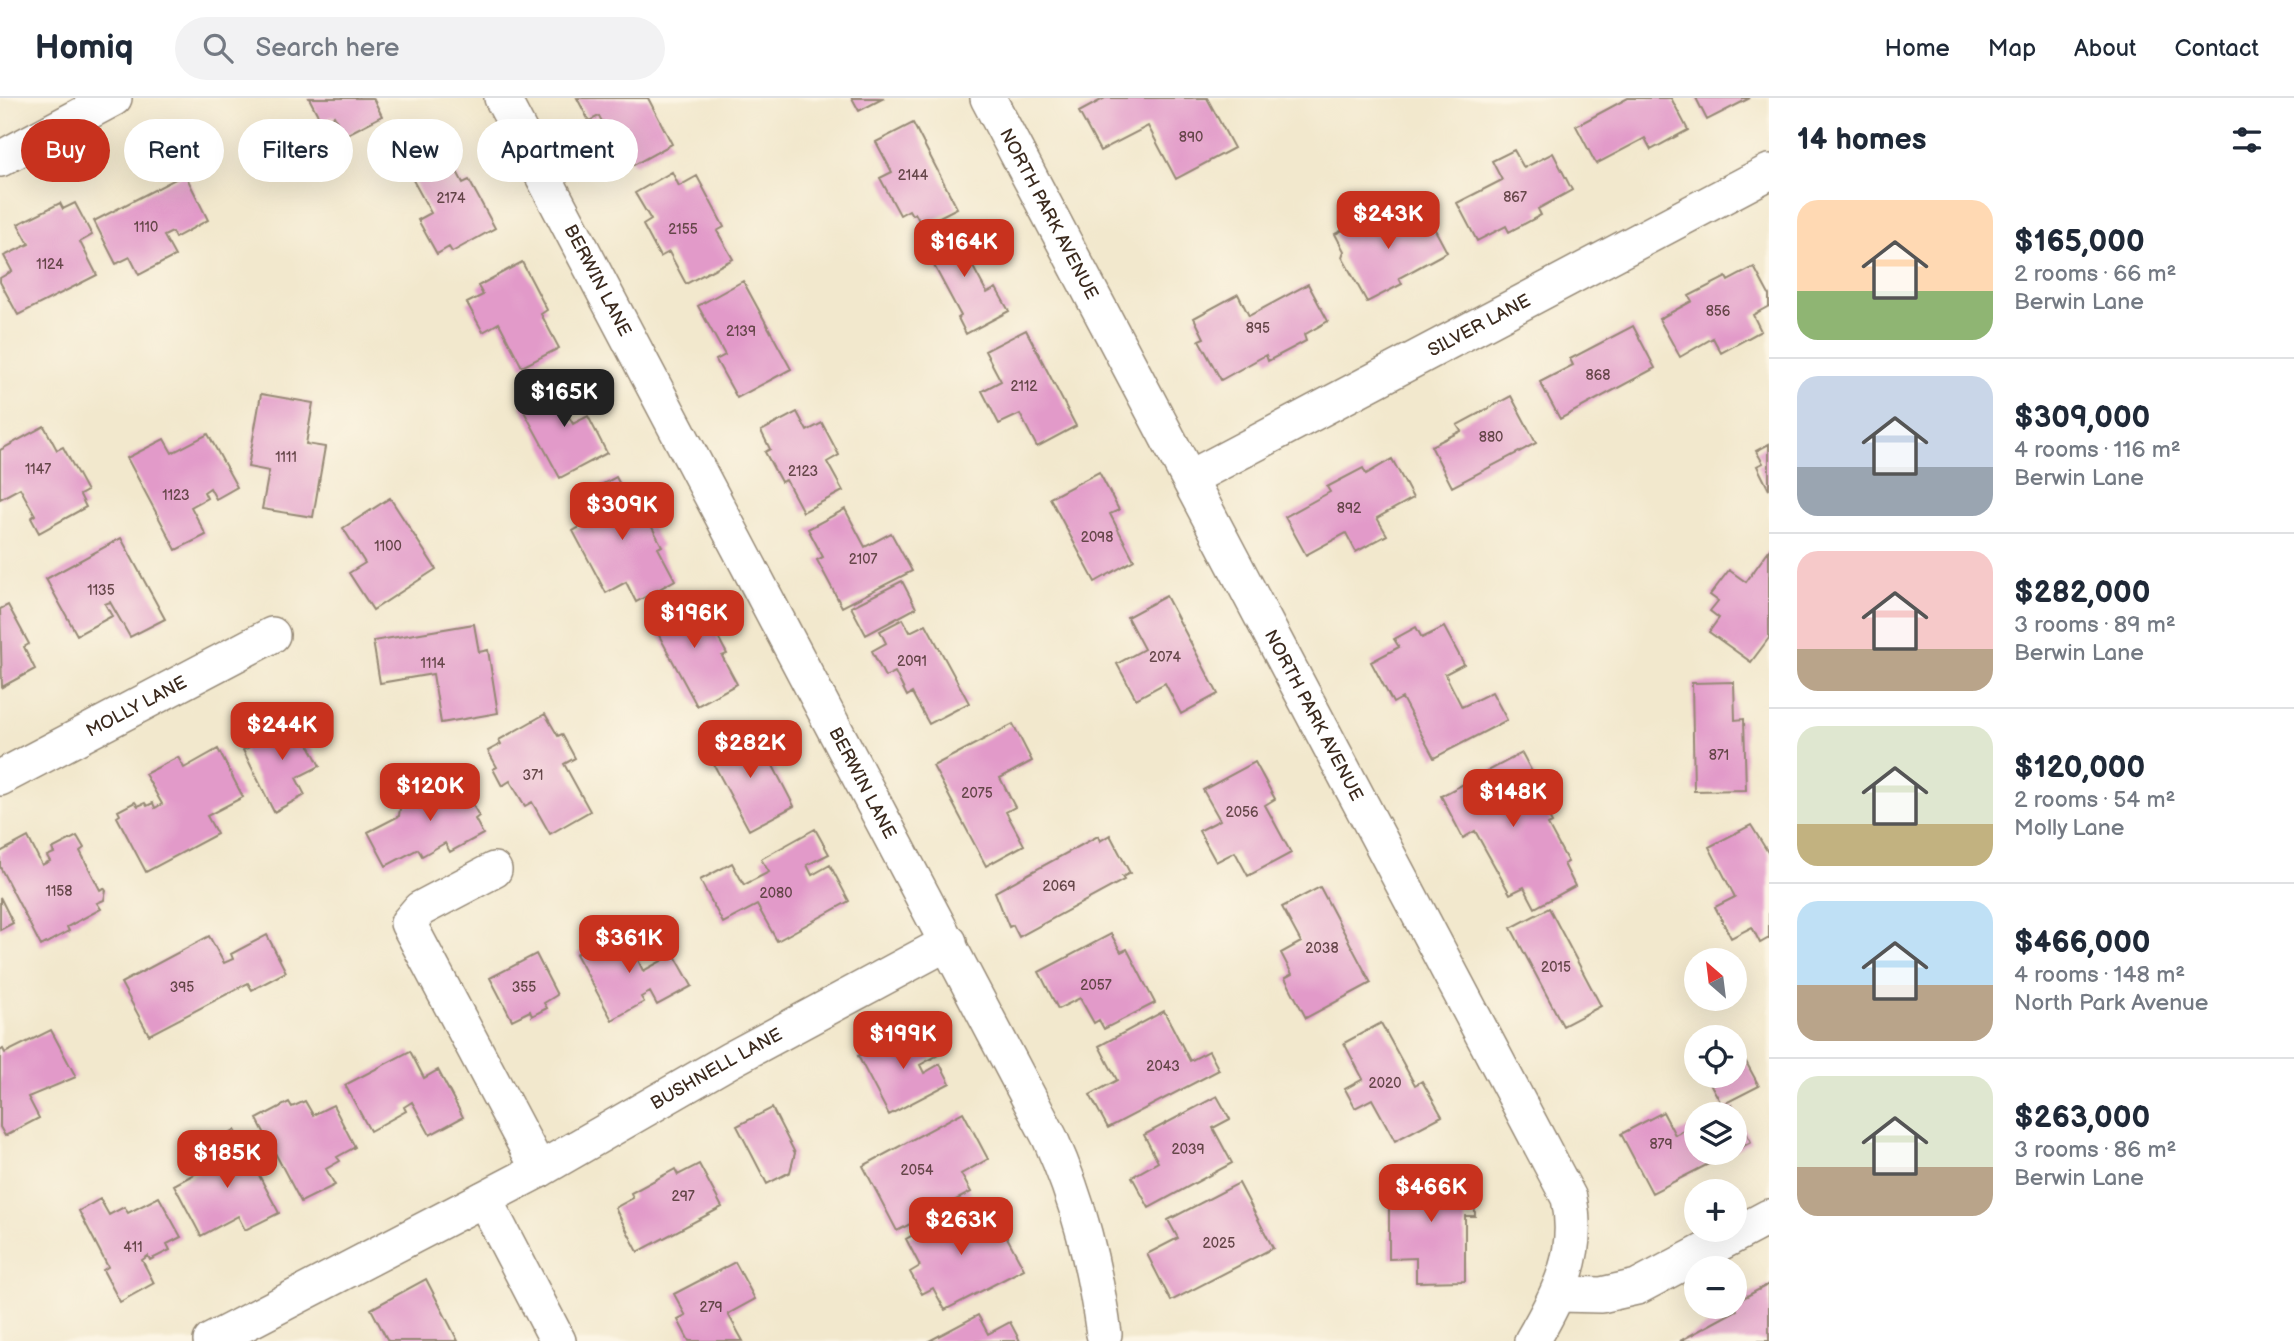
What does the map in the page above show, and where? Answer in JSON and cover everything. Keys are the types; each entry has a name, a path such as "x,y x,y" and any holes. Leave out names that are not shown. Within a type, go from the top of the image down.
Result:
{"street":[{"path":"0,159 114,98"},
{"name":"BERWIN LANE","path":"502,98 949,942 1069,1179 1096,1271 1104,1334"},
{"name":"NORTH PARK AVENUE","path":"988,98 1569,1198 1574,1220 1572,1257 1559,1294 1532,1341"},
{"name":"SILVER LANE","path":"1190,478 1769,172"},
{"name":"MOLLY LANE","path":"0,778 272,635"},
{"path":"494,870 420,909 408,923 539,1170"},
{"name":"BUSHNELL LANE","path":"211,1341 539,1170 730,1060 949,942"},
{"path":"484,1199 558,1341"},
{"path":"1559,1294 1601,1294 1637,1287 1769,1217"}],"building":[{"path":"309,98 373,98 382,116 367,119 367,124 353,131 353,119 336,119 334,116 320,119"},
{"path":"577,98 648,98 672,144 638,163 638,119 601,119 599,116 588,119"},
{"path":"852,98 884,98 859,111"},
{"path":"1105,98 1207,98 1234,148 1176,179 1148,126 1100,151 1079,112"},
{"path":"1628,98 1671,98 1688,130 1651,150 1645,138 1596,164 1576,126"},
{"path":"1696,98 1750,98 1707,120"},
{"path":"913,123 957,208 922,226 915,213 912,215 909,210 900,215 880,178 892,172 876,142"},
{"path":"1514,150 1524,168 1553,153 1572,190 1538,209 1541,215 1509,232 1506,226 1477,241 1457,203 1502,180 1492,161"},
{"path":"672,172 679,186 697,176 724,227 717,231 733,259 686,284 669,252 660,257 643,225 651,220 635,193"},
{"path":"469,180 495,228 452,252 449,247 437,254 418,220 431,213 414,182 463,183"},
{"path":"170,182 189,182 208,220 175,238 172,232 164,236 175,256 139,275 130,257 116,264 94,221"},
{"path":"60,203 63,209 75,203 92,235 80,242 97,275 18,315 0,282 0,278 12,271 4,256 29,244 18,224"},
{"path":"1382,210 1392,228 1425,211 1447,252 1399,278 1402,284 1367,302 1342,257 1344,251 1335,234"},
{"path":"966,223 978,245 965,252 987,293 996,288 1009,311 966,334 958,318 961,316 923,245"},
{"path":"522,262 547,310 541,314 559,348 522,367 499,323 483,332 467,303 483,295 478,286"},
{"path":"1754,267 1769,295 1769,306 1753,315 1761,331 1721,353 1713,338 1680,357 1659,319 1692,301 1689,296 1726,277 1728,281"},
{"path":"743,281 791,369 737,398 716,360 725,355 698,306"},
{"path":"1308,284 1328,321 1304,335 1306,341 1268,361 1266,355 1221,380 1199,340 1204,338 1194,318 1238,294 1249,316"},
{"path":"1633,326 1655,368 1560,419 1540,382 1573,365 1570,359"},
{"path":"1026,330 1076,426 1037,447 1020,414 999,424 982,391 1001,381 985,351"},
{"path":"574,378 587,402 567,413 573,424 588,416 607,453 560,478 521,406"},
{"path":"261,394 313,403 306,444 325,447 313,517 262,509 269,471 248,467"},
{"path":"1511,396 1536,443 1452,487 1431,446 1461,431 1457,425"},
{"path":"797,412 807,431 822,423 839,455 827,462 843,491 803,512 786,480 781,482 765,452 770,449 761,431"},
{"path":"44,426 57,450 63,447 87,491 80,495 86,507 39,533 31,518 35,515 20,488 0,499 0,450"},
{"path":"208,434 237,487 216,499 210,488 204,492 207,498 191,507 206,535 176,550 127,458 164,439 172,453"},
{"path":"1769,444 1769,490 1757,466 1763,463 1756,451"},
{"path":"1392,459 1413,498 1377,518 1387,535 1356,552 1346,533 1306,555 1285,517 1330,492 1327,487 1363,468 1366,474"},
{"path":"1099,472 1119,510 1110,514 1134,560 1095,582 1050,498"},
{"path":"616,477 624,492 631,488 662,546 658,548 675,580 636,602 626,582 606,593 573,531 592,520 588,512 592,510 584,494"},
{"path":"390,498 436,569 373,610 349,573 365,563 343,528"},
{"path":"845,509 865,547 891,533 912,571 842,607 817,560 823,557 808,529"},
{"path":"121,538 165,619 130,637 110,602 105,604 112,616 77,635 46,579"},
{"path":"1769,550 1769,638 1751,662 1709,632 1719,618 1710,611 1718,601 1710,595 1729,570 1746,582"},
{"path":"902,581 916,608 866,635 851,607"},
{"path":"690,596 705,625 710,622 727,654 722,656 737,684 697,706 649,617"},
{"path":"1166,596 1218,694 1181,714 1165,683 1136,699 1117,664 1144,649 1127,617"},
{"path":"8,605 29,644 24,647 35,669 2,687 0,609"},
{"path":"903,619 910,632 926,624 969,703 929,724 912,693 907,696 895,672 885,677 872,651 886,643 880,631"},
{"path":"474,624 479,652 488,650 498,713 441,723 433,674 380,683 373,641"},
{"path":"1416,627 1422,638 1444,627 1464,664 1445,674 1462,707 1492,692 1507,720 1434,758 1402,698 1393,703 1371,662 1399,647 1394,639"},
{"path":"1734,682 1735,720 1744,719 1746,790 1694,791 1692,683"},
{"path":"545,714 558,736 562,734 575,758 564,764 590,811 550,834 532,802 525,806 510,781 502,786 493,769 497,767 488,751 501,744 499,740"},
{"path":"293,715 320,766 296,778 305,795 274,812 243,750 258,743 255,739 275,729 273,725"},
{"path":"1013,724 1032,761 1000,778 1015,807 1006,812 1024,845 986,866 933,766"},
{"path":"744,729 760,760 768,756 794,806 749,830 706,750"},
{"path":"218,749 243,797 207,816 217,834 146,872 117,817 120,815 118,811 135,802 138,806 153,803 155,808 162,804 145,774 178,757 184,768"},
{"path":"1522,753 1540,787 1534,790 1552,823 1548,825 1568,862 1564,864 1575,886 1535,908 1524,887 1510,894 1475,831 1463,838 1441,796"},
{"path":"1255,762 1275,799 1265,805 1291,853 1248,876 1235,852 1216,862 1199,831 1220,820 1203,790"},
{"path":"453,769 479,816 475,819 483,834 450,852 445,843 422,856 418,849 386,866 368,832 399,816 400,808 408,804 416,805 433,795 427,783"},
{"path":"1751,825 1769,854 1769,938 1760,943 1752,927 1731,938 1715,907 1735,897 1709,847"},
{"path":"815,829 829,854 807,865 812,875 830,865 849,901 777,941 757,905 723,923 700,880 732,863 744,885 769,872 761,859"},
{"path":"1110,835 1130,873 1122,877 1124,880 1019,937 1013,925 1009,927 995,892 1098,836 1100,841"},
{"path":"77,836 84,848 80,851 100,890 104,888 106,891 104,900 97,903 101,909 67,927 69,931 41,946 0,867 0,852 28,837 42,865 50,861 47,856 54,853 52,849"},
{"path":"1320,887 1371,983 1306,1018 1285,978 1292,974 1281,953 1301,942 1282,907"},
{"path":"0,897 13,923 0,930"},
{"path":"1549,908 1601,1006 1563,1026 1511,928"},
{"path":"624,928 643,971 674,954 692,986 657,1005 650,992 641,997 644,1002 612,1020 576,954"},
{"path":"1111,934 1121,952 1127,949 1155,1003 1104,1029 1099,1020 1094,1023 1080,998 1058,1009 1039,972"},
{"path":"267,935 286,972 252,990 248,983 149,1035 121,983 209,936 224,963 233,959 231,954"},
{"path":"536,954 557,995 544,1003 547,1008 532,1016 530,1011 512,1020 490,978"},
{"path":"1164,1011 1190,1061 1209,1051 1219,1070 1108,1128 1090,1095 1117,1080 1099,1046"},
{"path":"1381,1023 1415,1085 1422,1081 1442,1116 1395,1141 1372,1099 1355,1108 1345,1089 1363,1079 1344,1043"},
{"path":"51,1030 76,1077 28,1097 39,1118 5,1136 0,1127 0,1051 3,1049 5,1053"},
{"path":"902,1033 907,1043 926,1033 938,1055 920,1065 924,1073 940,1064 950,1083 889,1115 858,1056"},
{"path":"410,1051 424,1078 438,1070 463,1117 430,1135 412,1102 404,1107 406,1111 370,1131 345,1085"},
{"path":"1747,1064 1759,1086 1728,1102 1720,1102 1713,1088 1747,1088"},
{"path":"1217,1096 1230,1119 1213,1128 1232,1163 1149,1208 1132,1177 1158,1162 1144,1135"},
{"path":"305,1101 313,1115 333,1105 355,1147 337,1157 340,1161 326,1169 335,1185 301,1202 257,1119 289,1102 292,1107"},
{"path":"772,1108 795,1153 790,1172 767,1184 737,1126"},
{"path":"963,1112 988,1159 961,1174 971,1192 897,1231 863,1166"},
{"path":"1663,1112 1675,1135 1684,1130 1684,1165 1707,1165 1652,1193 1621,1134"},
{"path":"235,1130 279,1213 245,1230 238,1216 201,1236 174,1185 224,1158 215,1140"},
{"path":"699,1164 722,1207 638,1252 615,1208 633,1198 631,1193 675,1169 678,1175"},
{"path":"1474,1175 1475,1216 1465,1216 1465,1281 1416,1282 1416,1258 1389,1259 1389,1176"},
{"path":"1239,1183 1273,1248 1171,1301 1147,1254 1178,1238 1168,1220"},
{"path":"159,1197 181,1237 167,1244 170,1250 150,1260 148,1256 142,1260 154,1283 120,1302 103,1270 108,1267 79,1211 100,1199 109,1215 124,1207 128,1213"},
{"path":"971,1203 990,1237 1003,1230 1024,1269 945,1310 933,1288 922,1294 910,1272 920,1266 906,1239"},
{"path":"735,1262 755,1299 728,1314 743,1341 689,1341 678,1320 686,1316 674,1294"},
{"path":"426,1279 458,1341 388,1341 371,1309"},
{"path":"1769,1284 1769,1341 1680,1341 1720,1319 1747,1319 1747,1296"},
{"path":"978,1315 988,1334 1010,1322 1020,1341 929,1341"}]}
